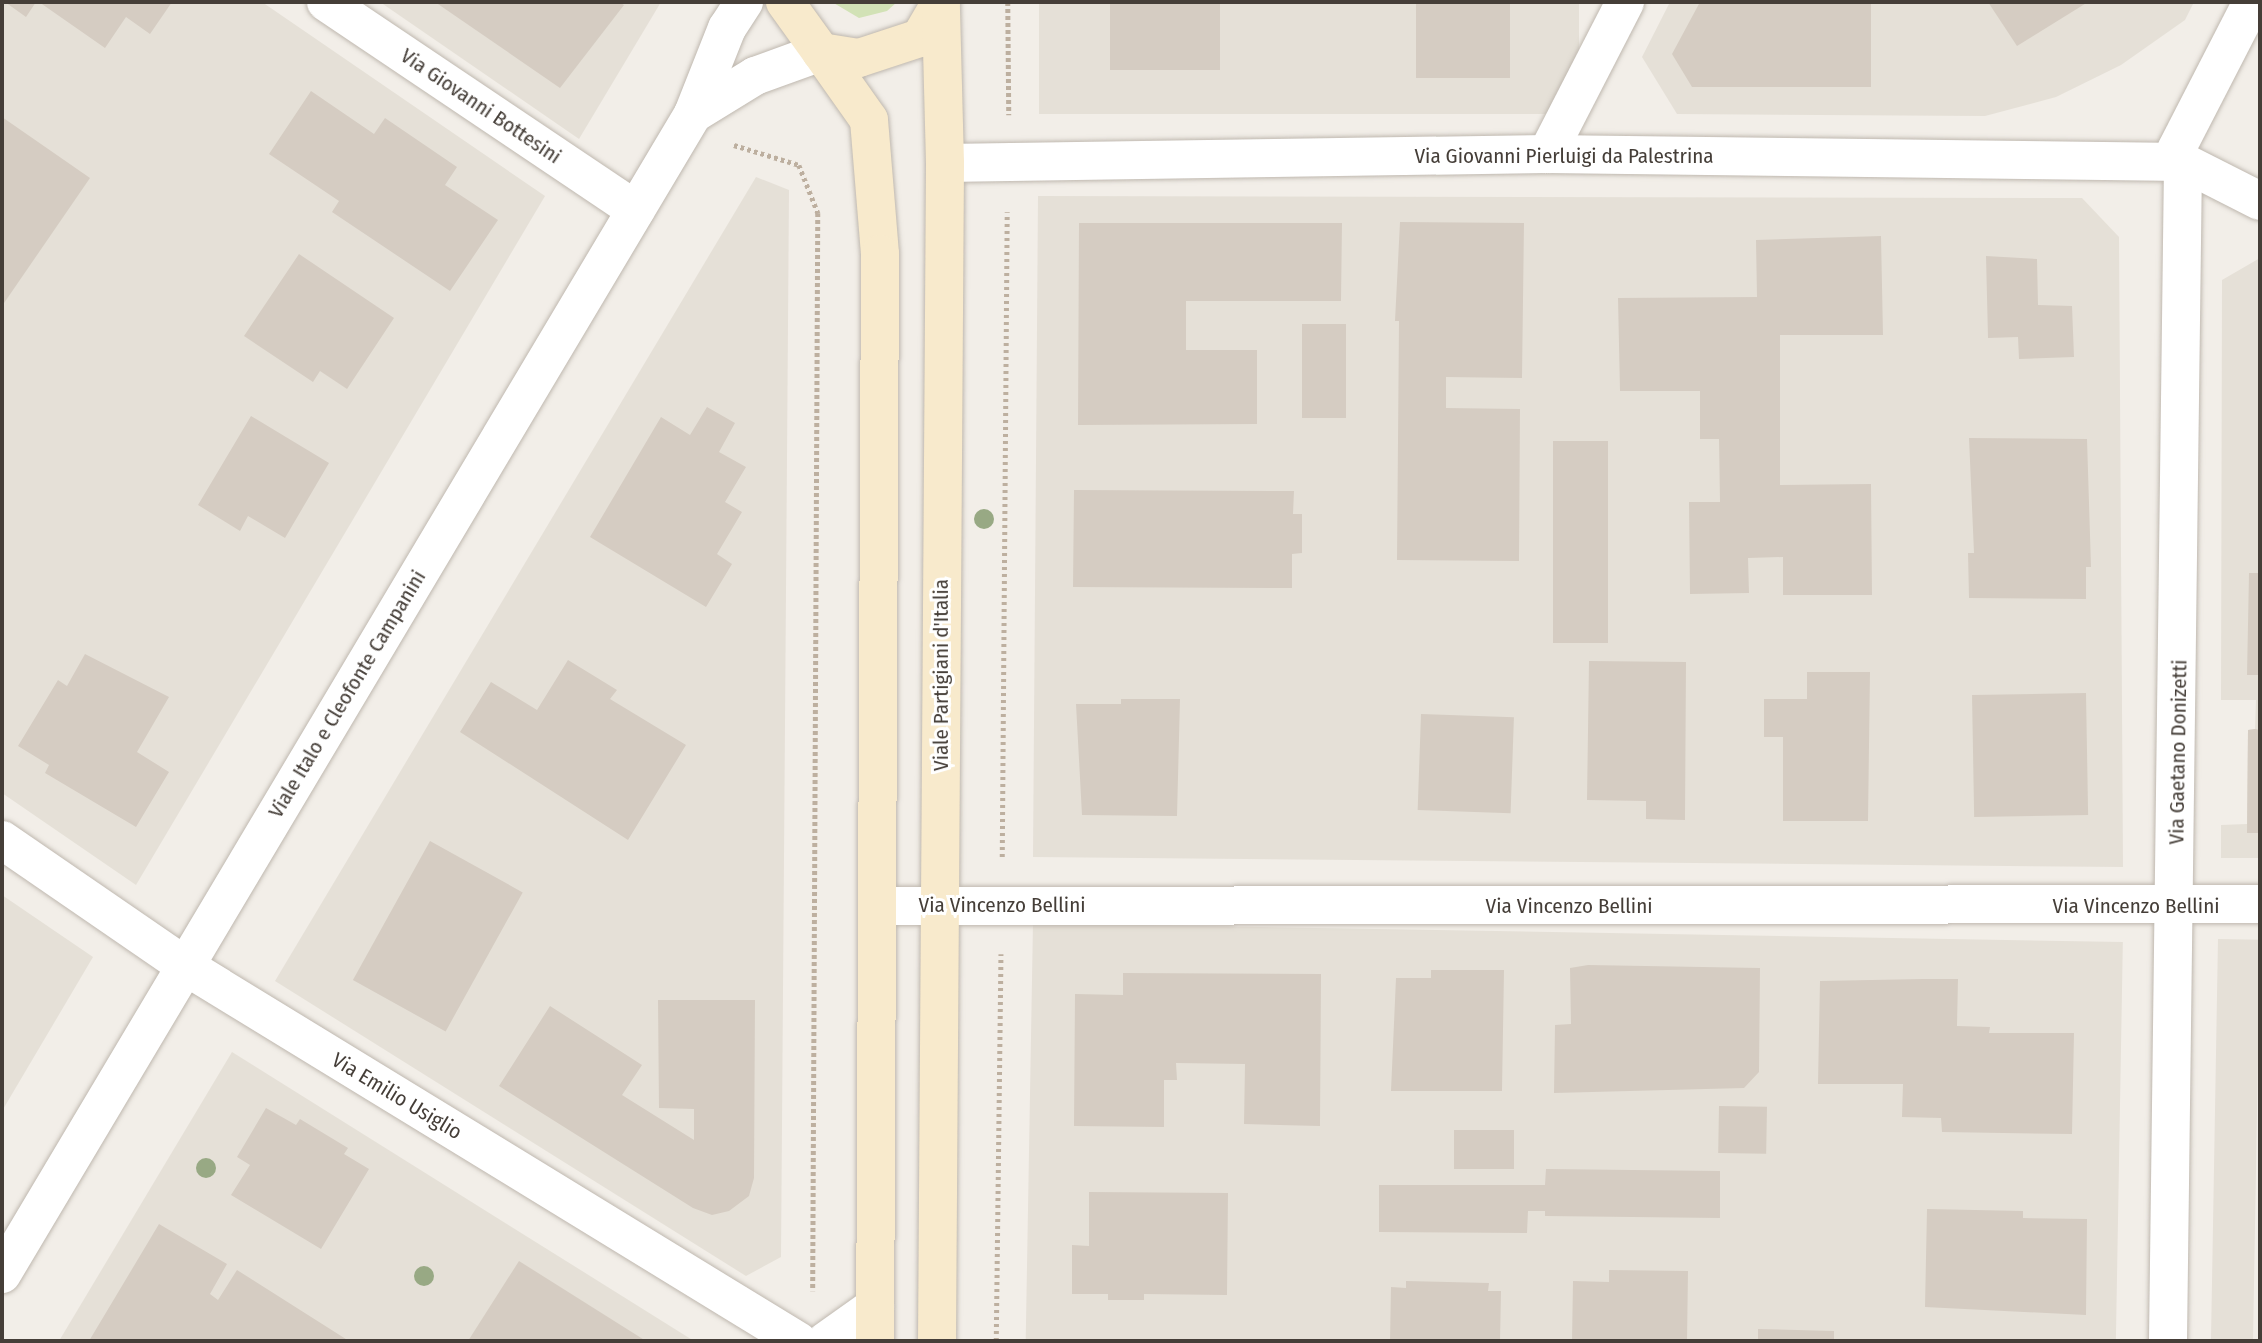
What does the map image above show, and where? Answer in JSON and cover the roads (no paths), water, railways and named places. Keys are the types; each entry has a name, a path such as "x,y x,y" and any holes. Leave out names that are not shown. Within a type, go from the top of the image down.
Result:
{"main road":[{"path":"785,2 869,120 880,254 875,1324"},
{"name":"Viale Partigiani d'Italia","path":"821,52 859,58 883,54 920,38 941,5"},
{"name":"Viale Partigiani d'Italia","path":"937,1341 945,163 941,5"}],"street":[{"name":"Via Giovanni Bottesini","path":"326,2 636,210"},
{"name":"Viale Italo e Cleofonte Campanini","path":"2,1275 693,114 727,28 744,2"},
{"path":"1547,154 1625,2"},
{"name":"Via Gaetano Donizetti","path":"2168,1341 2176,907 2183,162 2178,148 2252,2"},
{"name":"Viale Italo e Cleofonte Campanini","path":"693,114 755,76 821,52"},
{"name":"Via Giovanni Pierluigi da Palestrina","path":"945,163 1547,154 2183,162"},
{"path":"2183,162 2260,201"},
{"name":"Via Emilio Usiglio","path":"2,840 185,967 788,1338"},
{"name":"Via Vincenzo Bellini","path":"878,905 2176,907 2260,904"},
{"path":"826,1341 875,1324"}]}
